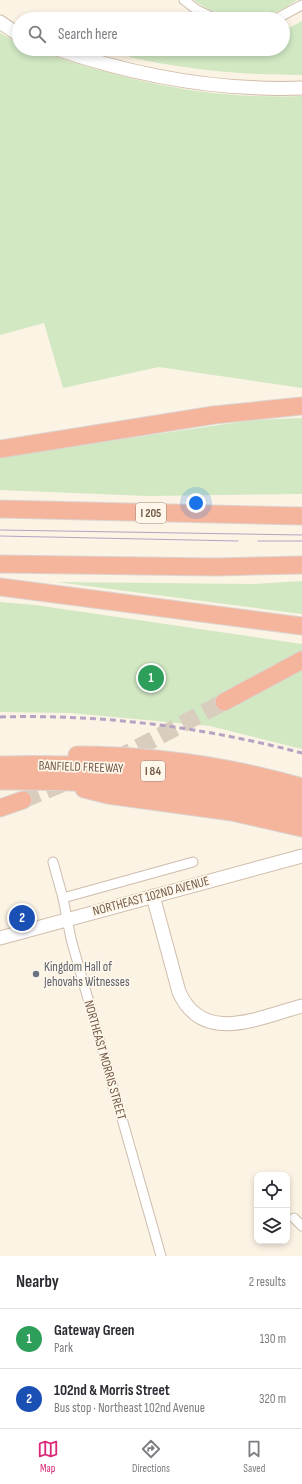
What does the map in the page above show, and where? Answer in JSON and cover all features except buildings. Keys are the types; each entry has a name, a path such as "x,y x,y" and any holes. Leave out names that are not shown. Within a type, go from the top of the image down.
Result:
{"highway":[{"path":"0,449 214,415 302,406"},
{"name":"I 205","path":"0,509 302,516"},
{"path":"0,564 216,567 302,565"},
{"path":"0,587 302,626"},
{"path":"224,702 302,660"},
{"path":"0,754 136,756 245,772 302,787"},
{"name":"BANFIELD FREEWAY","path":"0,765 110,768 174,774 263,790 302,802"},
{"path":"50,780 108,795 232,812 302,828"},
{"name":"BANFIELD FREEWAY","path":"0,781 50,780 129,784 177,789 210,794 302,816"},
{"path":"0,808 23,800"}],"main road":[{"path":"0,22 12,30"},
{"path":"81,56 133,71 182,81 236,87 302,88"},
{"name":"NORTHEAST 102ND AVENUE","path":"0,938 302,856"},
{"path":"153,896 179,992 188,1008 200,1018 218,1024 234,1023 302,1006"}],"street":[{"path":"184,0 201,12"},
{"path":"289,12 302,5"},
{"name":"NORTHEAST MORRIS STREET","path":"53,862 63,898 73,946 161,1256"},
{"path":"63,898 193,862"},
{"path":"294,1218 302,1226"}],"green space":[{"path":"194,0 297,0 285,8 275,12 216,12"},
{"path":"302,21 302,75 215,71 129,57 290,56 290,27"},
{"path":"0,33 12,40 12,56 54,56 132,79 198,91 232,95 302,96 302,388 159,367 63,388 44,323 0,335"},
{"path":"302,418 302,494 148,496 0,490 0,457 253,420"},
{"path":"302,581 302,614 57,582 253,584"},
{"path":"0,602 35,605 302,644 302,749 210,726 71,713 0,712"}],"tunnel":[{"path":"116,759 224,702"},
{"path":"23,800 69,781"}],"tram line":[{"path":"0,530 302,535"},
{"path":"0,536 238,541"},
{"path":"258,541 302,541"}],"railway":[{"path":"0,717 76,718 152,724 227,736 302,753"}],"place":[{"name":"Gateway Green","path":"151,678"},
{"name":"102nd & Morris Street","path":"22,918"},
{"name":"Kingdom Hall of Jehovahs Witnesses","path":"36,974"}]}
